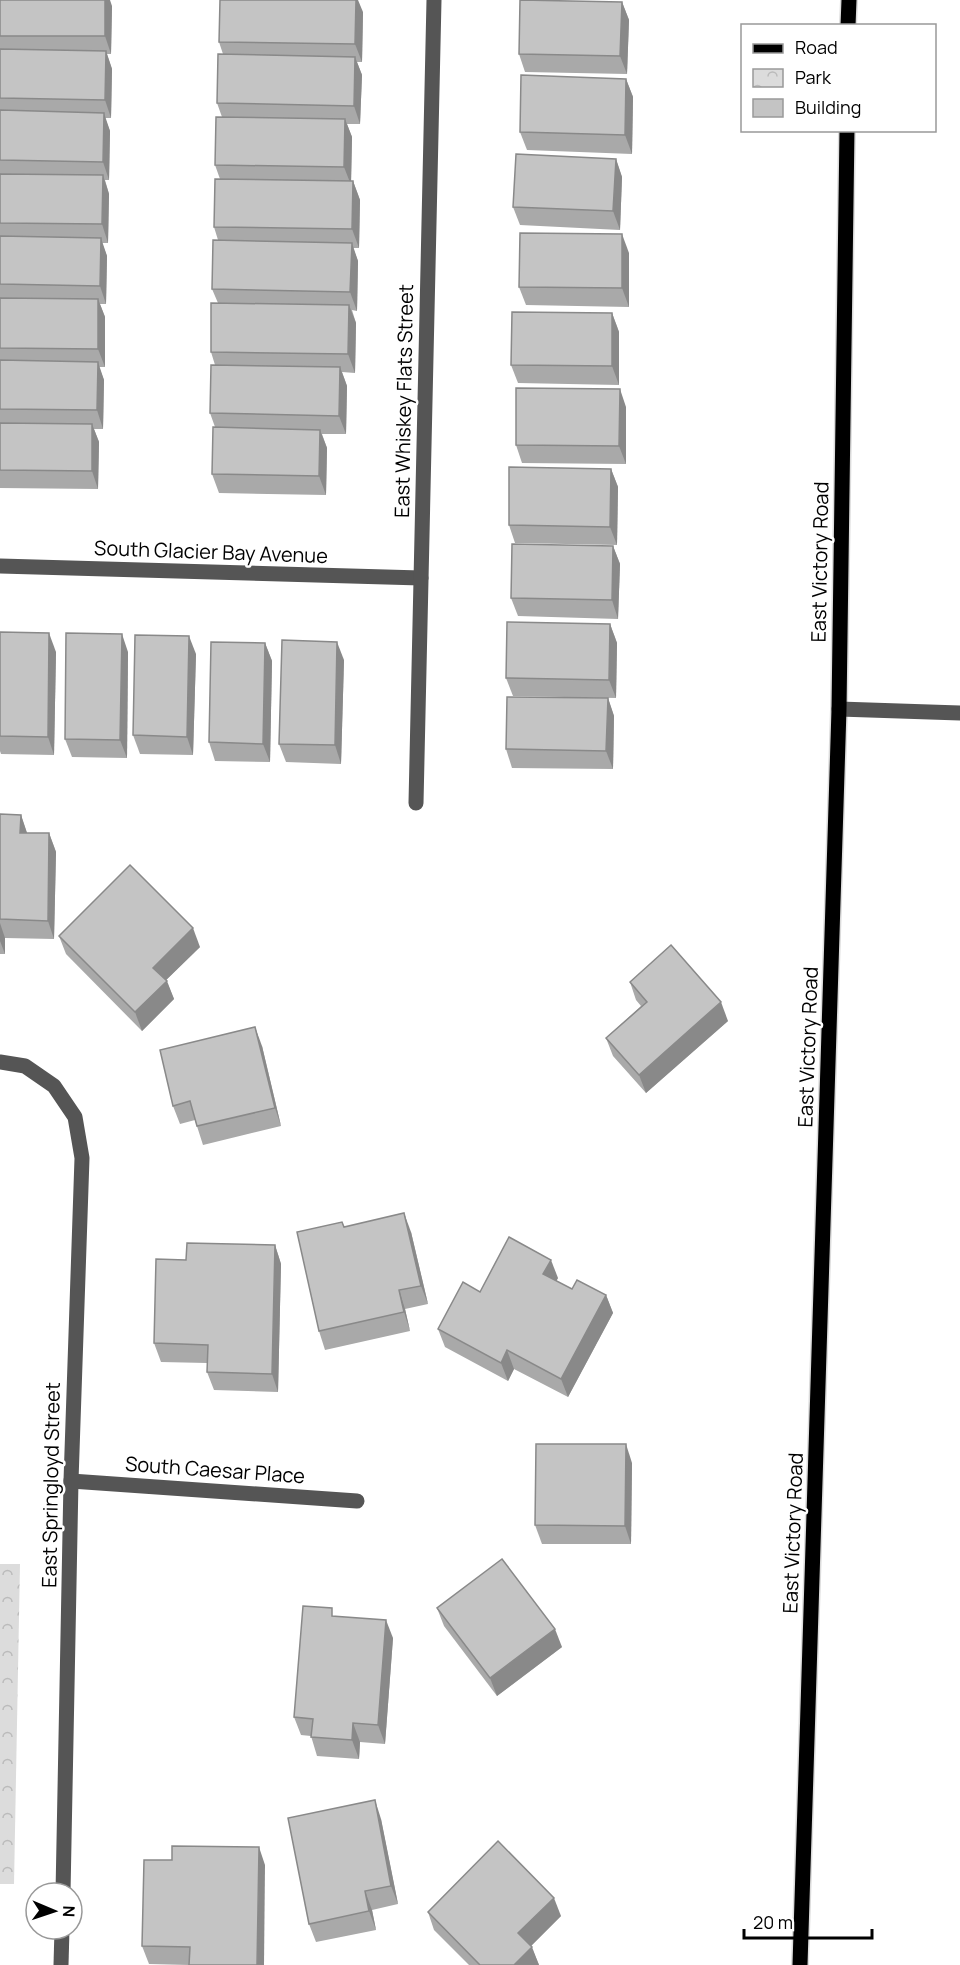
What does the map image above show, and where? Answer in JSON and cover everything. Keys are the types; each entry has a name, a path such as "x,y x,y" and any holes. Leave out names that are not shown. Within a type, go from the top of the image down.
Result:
{"main road":[{"path":"848,24 849,0"},
{"name":"East Victory Road","path":"800,1965 839,709 847,132"}],"street":[{"name":"East Whiskey Flats Street","path":"416,803 434,0"},
{"name":"South Glacier Bay Avenue","path":"0,566 421,578"},
{"path":"839,709 960,713"},
{"name":"East Springloyd Street","path":"0,1062 25,1066 54,1086 75,1117 82,1158 71,1481 63,1881"},
{"name":"South Caesar Place","path":"71,1481 357,1501"},
{"path":"61,1965 62,1941"}],"green space":[{"path":"0,1564 20,1564 14,1884 0,1884"}],"building":[{"path":"0,0 105,0 105,36 0,36"},
{"path":"220,0 356,0 355,44 219,42"},
{"path":"520,0 622,2 620,56 519,54"},
{"path":"0,49 106,51 105,100 0,98"},
{"path":"218,54 355,57 354,106 217,103"},
{"path":"521,75 626,79 625,135 520,132"},
{"path":"0,110 104,113 103,162 0,160"},
{"path":"216,117 345,119 344,167 215,165"},
{"path":"516,154 616,159 613,211 513,207"},
{"path":"0,174 103,175 102,224 0,223"},
{"path":"215,179 353,181 352,229 214,227"},
{"path":"520,233 622,234 622,288 519,287"},
{"path":"0,236 101,238 100,286 0,284"},
{"path":"213,240 352,243 350,292 212,289"},
{"path":"0,298 98,299 98,349 0,348"},
{"path":"211,303 349,305 348,354 211,352"},
{"path":"512,312 612,313 612,366 511,365"},
{"path":"0,360 98,362 97,410 0,409"},
{"path":"211,365 340,367 339,416 210,413"},
{"path":"516,388 620,389 619,446 516,445"},
{"path":"0,423 92,424 92,471 0,470"},
{"path":"213,427 320,430 319,476 212,474"},
{"path":"509,467 611,469 610,527 509,525"},
{"path":"512,544 613,546 612,600 511,598"},
{"path":"507,622 610,624 609,680 506,678"},
{"path":"0,632 49,633 48,737 0,736"},
{"path":"66,633 122,634 120,740 65,739"},
{"path":"135,635 189,636 187,737 133,735"},
{"path":"282,640 337,642 335,745 279,744"},
{"path":"211,642 265,643 263,744 209,742"},
{"path":"507,697 608,698 606,751 506,749"},
{"path":"0,814 21,815 20,833 49,833 48,921 0,919"},
{"path":"130,865 193,928 153,968 167,981 135,1012 59,936"},
{"path":"671,945 721,1002 639,1075 606,1038 647,1002 630,982"},
{"path":"255,1027 275,1108 197,1126 190,1101 173,1106 160,1050"},
{"path":"404,1213 421,1286 399,1290 404,1312 319,1331 297,1232 342,1222 344,1227"},
{"path":"509,1237 551,1260 543,1274 572,1289 577,1280 606,1295 561,1379 507,1350 501,1363 438,1329 463,1282 480,1292"},
{"path":"187,1243 275,1245 272,1374 207,1372 208,1345 154,1343 156,1259 186,1260"},
{"path":"536,1444 626,1444 625,1526 535,1525"},
{"path":"502,1559 555,1629 490,1678 437,1608"},
{"path":"303,1606 332,1608 332,1616 386,1620 378,1725 353,1723 352,1740 311,1737 313,1719 294,1717"},
{"path":"375,1800 391,1886 365,1891 369,1911 309,1924 288,1818"},
{"path":"498,1841 554,1898 518,1933 532,1947 514,1965 480,1965 428,1912"},
{"path":"172,1846 259,1847 257,1965 189,1965 190,1947 142,1946 144,1860 172,1860"}]}
